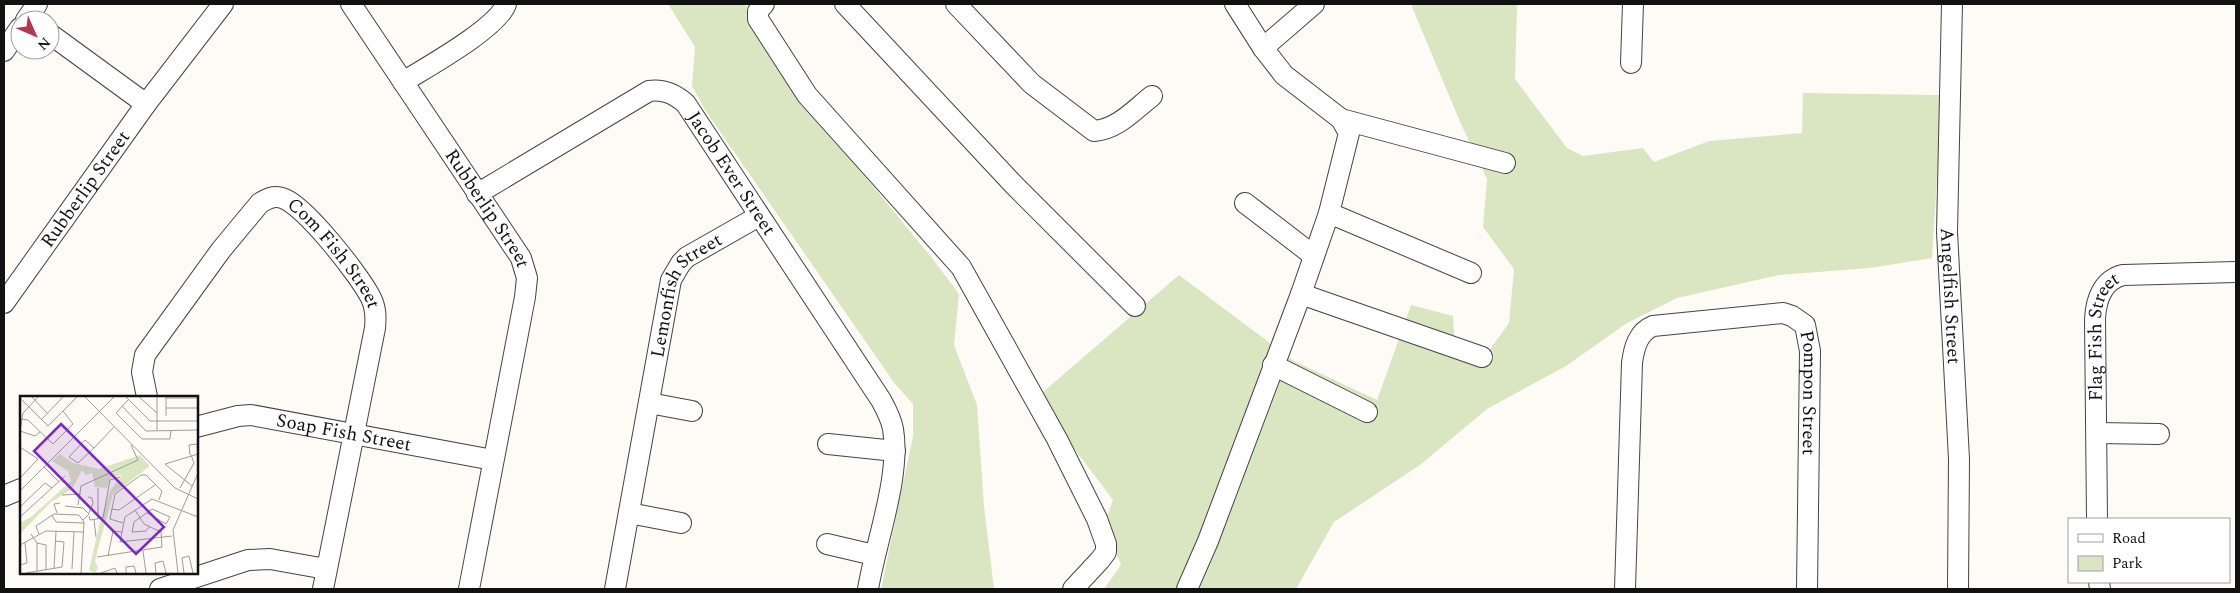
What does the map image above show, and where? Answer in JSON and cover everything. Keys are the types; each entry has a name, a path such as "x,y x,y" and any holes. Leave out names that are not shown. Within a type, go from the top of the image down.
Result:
{"street":[{"name":"Rubberlip Street","path":"4,303 146,104 223,4"},
{"name":"Rubberlip Street","path":"351,4 521,258 526,278 526,297 469,589"},
{"path":"403,82 490,26 506,4"},
{"path":"764,4 758,11 758,19 807,95 961,267 1057,439 1097,518 1106,544 1106,552 1073,589"},
{"path":"845,4 1014,186 1134,306"},
{"path":"956,4 1032,84 1094,131 1106,130 1115,126 1152,96"},
{"path":"1187,589 1208,541 1301,294 1329,213 1349,133 1341,119 1284,75 1263,48 1235,4"},
{"path":"1263,48 1314,4"},
{"path":"1631,63 1633,4"},
{"name":"Angelfish Street","path":"1952,4 1947,232 1959,459 1958,589"},
{"path":"60,41 146,104"},
{"name":"Jacob Ever Street","path":"477,194 642,94 657,90 671,93 686,104 881,400 893,428 895,451 891,481 868,589"},
{"path":"1341,119 1505,163"},
{"name":"Com Fish Street","path":"147,396 142,365 152,342 260,203 267,198 281,197 294,205 320,231 366,289 374,306 375,328 323,589"},
{"path":"1245,203 1314,256"},
{"path":"1329,213 1471,273"},
{"name":"Lemonfish Street","path":"615,589 649,403 667,290 674,272 687,257 759,216"},
{"name":"Flag Fish Street","path":"2097,518 2096,310 2099,296 2109,282 2124,275 2236,272"},
{"path":"1301,294 1482,356"},
{"name":"Pompon Street","path":"1626,589 1632,363 1638,338 1648,328 1654,326 1783,313 1792,316 1805,325 1810,351 1807,589"},
{"path":"1273,365 1367,412"},
{"path":"649,403 692,411"},
{"name":"Soap Fish Street","path":"198,426 238,416 251,415 493,460"},
{"name":"Flag Fish Street","path":"2098,433 2159,434"},
{"path":"828,444 895,451"},
{"path":"4,496 20,489"},
{"path":"629,513 681,523"},
{"path":"827,544 874,555"},
{"path":"160,589 248,560 270,559 326,569"}],"green space":[{"path":"668,4 745,4 803,101 932,258 959,294 954,345 977,405 984,506 994,589 881,589 913,436 913,404 895,384 705,110 692,86 695,47"},
{"path":"1413,4 1517,4 1515,79 1567,148 1583,156 1643,148 1654,162 1709,141 1802,133 1803,93 1942,95 1932,258 1870,268 1779,275 1677,298 1627,323 1566,366 1487,409 1420,465 1334,522 1296,589 1104,589 1121,565 1104,525 1113,500 1036,398 1179,275 1294,361 1377,400 1411,305 1453,316 1455,348 1486,355 1509,323 1514,269 1483,227 1487,179 1461,124 1412,7"}]}
